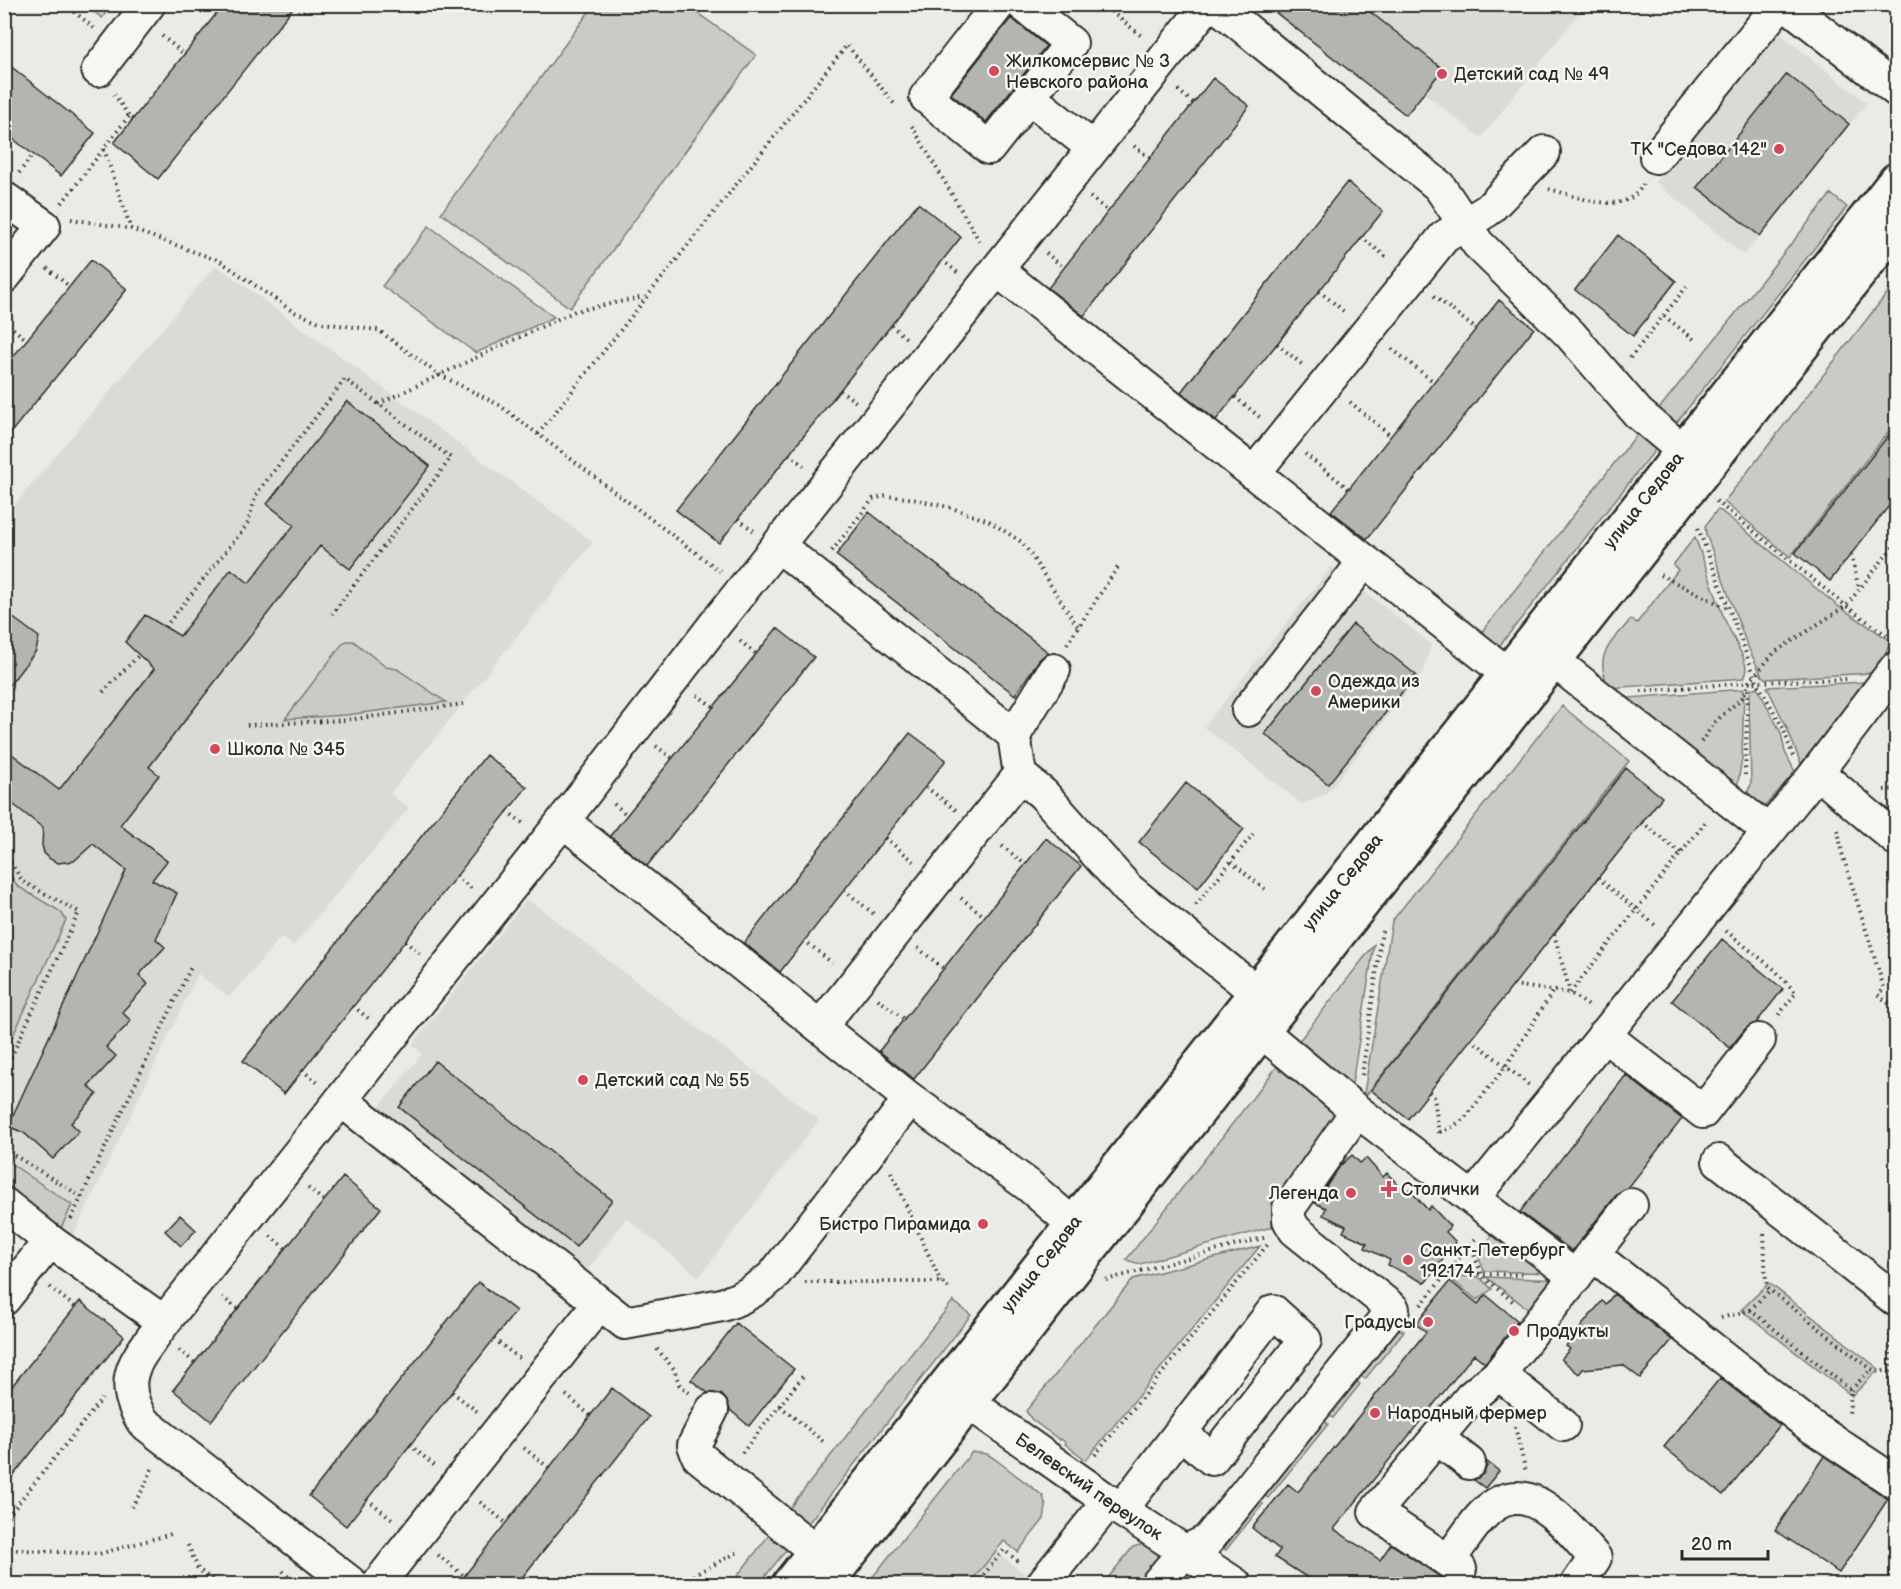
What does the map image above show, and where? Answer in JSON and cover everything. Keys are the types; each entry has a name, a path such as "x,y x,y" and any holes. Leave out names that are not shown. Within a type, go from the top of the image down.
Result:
{"main road":[{"name":"улица Седова","path":"1702,474 1896,180"},
{"name":"улица Седова","path":"789,1584 827,1568 957,1395 1520,683 1702,474 1896,227"}],"street":[{"path":"98,70 149,4"},
{"path":"999,4 926,97 989,147 1071,43 1022,4"},
{"path":"352,1584 143,1422 133,1406 130,1389 132,1370 164,1322 1208,4"},
{"path":"1215,4 1439,186 1478,244 1570,334 1638,412 1702,474"},
{"path":"1656,157 1780,4"},
{"path":"1786,4 1896,90"},
{"path":"1029,97 1093,148"},
{"path":"1254,473 1444,237 1488,210 1544,152"},
{"path":"4,198 48,221 4,277"},
{"path":"997,270 1520,683"},
{"path":"779,546 1014,735"},
{"path":"1248,710 1364,562"},
{"path":"1544,653 1768,831"},
{"path":"1484,1206 1551,1101 1814,776 1896,669"},
{"path":"1054,670 1014,735 1020,775 1043,794 1128,889 1260,1012 1357,1111 1484,1206 1686,1328 1809,1425 1894,1481"},
{"path":"821,1026 1020,775"},
{"path":"1814,776 1896,839"},
{"path":"563,821 910,1099 1028,1185 1084,1234"},
{"path":"1609,1029 1703,1112 1759,1040"},
{"path":"341,1100 625,1323 735,1301 773,1276 910,1099"},
{"path":"1157,1584 1184,1552 1207,1541 1393,1309 1295,1230 1289,1220 1289,1208 1357,1111"},
{"path":"1719,1161 1893,1298"},
{"path":"4,1204 50,1241 164,1322"},
{"path":"1577,1584 1595,1558 1544,1505 1525,1498 1509,1499 1482,1515 1460,1575 1375,1512 1471,1396 1499,1374 1631,1205"},
{"path":"4,1299 50,1241"},
{"path":"378,1584 599,1304"},
{"path":"1499,1374 1563,1425"},
{"name":"Белевский переулок","path":"957,1395 1115,1506 1235,1584"},
{"path":"712,1410 694,1445 698,1456 827,1568"},
{"path":"1044,1582 1181,1432"},
{"path":"1437,1438 1469,1463"}],"path":[{"path":"64,4 117,46"},
{"path":"1102,4 1166,55"},
{"path":"538,434 847,45 903,113"},
{"path":"48,221 129,116"},
{"path":"910,122 997,270"},
{"path":"104,149 131,229"},
{"path":"1517,181 1609,204 1626,201 1641,189 1656,157"},
{"path":"48,221 131,229 220,261 292,311 322,323 378,330 438,374 499,405 744,589"},
{"path":"1634,353 1687,286"},
{"path":"378,404 575,311 645,297"},
{"path":"1664,316 1695,340"},
{"path":"4,321 27,340"},
{"path":"165,627 247,525 257,493 345,379 451,458 332,614"},
{"path":"1702,474 1846,606 1896,643"},
{"path":"829,556 873,499 885,496 908,498 952,508 989,521 1023,543 1078,627"},
{"path":"1697,524 1756,679 1783,728 1798,768 1814,776"},
{"path":"1756,679 1775,652 1846,606 1896,543"},
{"path":"1851,555 1859,589"},
{"path":"1054,670 1056,660 1118,567"},
{"path":"1657,573 1729,609"},
{"path":"103,692 139,655"},
{"path":"1636,692 1749,682 1756,679 1845,680"},
{"path":"1687,766 1715,722 1744,696 1749,682"},
{"path":"1570,993 1681,854 1745,787 1749,682"},
{"path":"247,725 347,720 463,704"},
{"path":"1837,821 1842,853 1884,988 1878,994 1896,1009"},
{"path":"1642,822 1681,854"},
{"path":"1199,902 1253,834"},
{"path":"4,852 23,882 79,912 4,1072"},
{"path":"1231,862 1266,890"},
{"path":"1598,878 1678,943"},
{"path":"1703,912 1775,970 1796,993 1759,1040"},
{"path":"1361,1079 1383,921"},
{"path":"1554,934 1570,993 1609,1029"},
{"path":"50,1241 65,1231 191,967"},
{"path":"1513,985 1570,993"},
{"path":"1421,1159 1440,1132 1464,1119 1506,1066 1553,991"},
{"path":"1471,1039 1551,1101"},
{"path":"1429,1092 1434,1097 1440,1132"},
{"path":"877,1142 941,1282 949,1288"},
{"path":"4,1149 82,1197"},
{"path":"1762,1195 1766,1284 1770,1290 1871,1369 1879,1372 1896,1368"},
{"path":"1393,1309 1411,1318 1470,1244 1484,1206"},
{"path":"1093,1458 1275,1235 1099,1281"},
{"path":"1470,1244 1483,1277 1540,1323"},
{"path":"1447,1273 1529,1275"},
{"path":"773,1276 783,1281 941,1282"},
{"path":"1686,1328 1749,1310 1770,1290"},
{"path":"1893,1298 1890,1370 1894,1481"},
{"path":"67,1301 75,1307"},
{"path":"1749,1310 1851,1390"},
{"path":"625,1323 662,1353 674,1368 680,1384 694,1397 702,1393 706,1395 704,1403 712,1410"},
{"path":"1848,1451 1849,1397 1851,1390 1871,1369"},
{"path":"4,1521 119,1378 132,1370"},
{"path":"750,1443 804,1375"},
{"path":"780,1406 825,1443"},
{"path":"1514,1425 1530,1485 1525,1498"},
{"path":"131,1507 144,1488 158,1455 153,1430"},
{"path":"4,1549 99,1554 171,1534"},
{"path":"188,1545 198,1569 218,1584"},
{"path":"976,1584 1004,1550 1044,1582"},
{"path":"677,1584 740,1551"}],"shaded area":[{"name":"Детский сад № 49","path":"1268,4 1585,5 1481,138 1424,93 1406,115"},
{"path":"85,5 112,5 102,18"},
{"path":"594,5 686,5 756,55 570,308 441,213"},
{"path":"1778,32 1867,103 1744,255 1655,182"},
{"path":"1831,194 1847,207 1673,427 1654,415"},
{"path":"429,226 554,317 476,353 382,286"},
{"name":"Школа № 345","path":"216,265 593,542 390,794 409,808 293,946 281,937 229,997 198,974 73,1236 5,1184 4,517"},
{"path":"1896,282 1896,422 1790,557 1724,502"},
{"path":"1642,428 1659,445 1497,649 1477,638"},
{"path":"1717,510 1838,606 1891,641 1881,663 1872,673 1766,679 1762,676 1747,645 1706,534 1705,526"},
{"path":"1695,537 1724,618 1743,657 1747,670 1744,678 1609,688 1603,667 1606,650 1631,619 1637,623 1678,570 1673,565"},
{"path":"1332,566 1431,644 1424,671 1326,794 1302,804 1204,727"},
{"path":"353,641 386,667 397,669 446,702 346,715 285,719 343,643"},
{"path":"1865,682 1801,764 1767,687"},
{"path":"1757,687 1781,733 1785,752 1795,772 1765,806 1744,800 1751,784 1749,701 1751,689"},
{"path":"1744,689 1742,758 1736,795 1615,699"},
{"path":"1562,706 1629,761 1363,1099 1392,921"},
{"path":"5,866 17,886 61,912 66,920 5,1053"},
{"name":"Детский сад № 55","path":"527,899 819,1120 699,1277 626,1218 589,1268 580,1274 382,1119 379,1107 422,1054 412,1045"},
{"path":"1374,945 1351,1090 1295,1046"},
{"path":"1279,1064 1341,1113 1274,1208 1272,1227 1140,1264 1126,1260"},
{"path":"4,1159 72,1205 61,1228 5,1184"},
{"path":"1494,1234 1555,1273 1484,1271 1477,1252"},
{"path":"1260,1246 1086,1460 1061,1439 1032,1420 1026,1411 1133,1279"},
{"path":"1457,1276 1479,1277 1492,1289 1477,1300 1453,1281"},
{"path":"1486,1277 1560,1280 1536,1315"},
{"path":"1769,1283 1879,1369 1852,1396 1741,1310"},
{"path":"953,1301 971,1315 803,1530 784,1515"},
{"path":"1395,1329 1404,1331 1365,1379 1357,1373"},
{"path":"1352,1377 1360,1384 1333,1418 1324,1412"},
{"path":"1320,1417 1328,1424 1268,1498 1260,1492"},
{"path":"972,1452 987,1454 1043,1496 1046,1507 1044,1519 1018,1552 1004,1541 969,1584 867,1584"},
{"path":"1255,1499 1263,1504 1226,1550 1218,1544"},
{"path":"773,1530 791,1544 759,1584 731,1584"},
{"path":"1146,1545 1161,1555 1159,1564 1143,1584 1103,1584 1133,1547"},
{"path":"996,1551 1037,1584 970,1584"}],"building":[{"path":"224,4 296,4 158,179 114,143"},
{"path":"1265,4 1360,4 1443,69 1406,115"},
{"path":"1011,18 1046,46 986,122 951,94"},
{"path":"4,61 95,133 61,176 4,132"},
{"name":"ТК \"Седова 142\"","path":"1787,74 1849,124 1760,236 1697,187"},
{"path":"1213,78 1249,106 1084,316 1048,288"},
{"path":"1347,182 1383,211 1216,420 1181,392"},
{"path":"918,203 961,237 719,543 676,510"},
{"path":"1618,235 1676,281 1633,336 1575,290"},
{"path":"91,260 127,289 4,441 4,368"},
{"path":"1499,300 1534,328 1367,539 1331,511"},
{"path":"347,401 430,466 350,569 320,546 149,767 159,775 120,825 167,861 152,880 177,893 156,939 165,947 139,975 148,984 122,1012 131,1021 106,1047 116,1056 88,1086 97,1094 71,1123 79,1131 53,1159 24,1133 8,1126 126,870 93,844 74,861 58,863 44,853 43,828 4,797 4,748 59,790 154,669 125,642 145,615 180,636 231,569 249,583 294,525 267,504"},
{"path":"1896,426 1896,497 1830,581 1795,553"},
{"path":"869,512 1048,652 1039,660 1015,695 836,555"},
{"path":"4,611 39,637 36,651 4,692"},
{"path":"1353,624 1416,675 1328,784 1265,734"},
{"path":"777,628 814,657 647,866 610,836"},
{"path":"910,733 946,760 780,972 744,943"},
{"path":"486,755 527,787 284,1094 243,1061"},
{"path":"1626,768 1662,797 1408,1119 1371,1090"},
{"path":"1186,783 1244,829 1198,888 1139,842"},
{"path":"1046,838 1081,866 914,1079 879,1051"},
{"path":"1722,939 1783,989 1756,1023 1745,1029 1730,1048 1672,1001"},
{"path":"435,1061 612,1200 576,1247 399,1107"},
{"path":"1626,1075 1682,1119 1628,1188 1617,1194 1572,1251 1520,1212"},
{"path":"1352,1155 1360,1163 1366,1158 1383,1177 1387,1173 1405,1192 1409,1189 1428,1210 1431,1206 1450,1226 1446,1232 1456,1242 1425,1283 1388,1265 1390,1260 1365,1248 1367,1243 1343,1232 1346,1226 1323,1215 1326,1208 1315,1203 1340,1166"},
{"path":"343,1177 381,1208 211,1421 173,1390"},
{"path":"180,1215 196,1230 181,1246 165,1231"},
{"path":"1450,1281 1478,1304 1486,1295 1518,1321 1485,1363 1474,1354 1334,1529 1380,1560 1391,1544 1451,1584 1317,1584 1275,1557 1280,1550 1252,1528 1288,1484 1298,1492 1426,1332 1416,1324"},
{"path":"478,1282 516,1311 346,1526 309,1496"},
{"path":"1614,1294 1672,1340 1640,1378 1623,1365 1583,1369 1579,1374 1561,1359 1570,1349 1566,1346 1584,1323 1602,1301 1606,1304"},
{"path":"80,1301 124,1336 4,1487 4,1396"},
{"path":"736,1323 794,1369 749,1426 730,1410 721,1394 708,1393 691,1380"},
{"path":"1720,1378 1780,1425 1723,1495 1664,1447"},
{"path":"612,1388 649,1417 517,1584 458,1584"},
{"path":"1824,1456 1888,1499 1839,1573 1775,1530"},
{"path":"1486,1461 1499,1471 1485,1488 1474,1480 1483,1474 1487,1466"}],"place":[{"name":"Жилкомсервис № 3 Невского района","path":"994,71"},
{"name":"Детский сад № 49","path":"1442,74"},
{"name":"ТК \"Седова 142\"","path":"1779,149"},
{"name":"Одежда из Америки","path":"1316,691"},
{"name":"Школа № 345","path":"215,749"},
{"name":"Детский сад № 55","path":"583,1080"},
{"name":"Столички","path":"1389,1189"},
{"name":"Легенда","path":"1351,1193"},
{"name":"Бистро Пирамида","path":"983,1224"},
{"name":"Санкт-Петербург 192174","path":"1408,1260"},
{"name":"Градусы","path":"1428,1322"},
{"name":"Продукты","path":"1514,1331"},
{"name":"Народный фермер","path":"1375,1413"}]}
